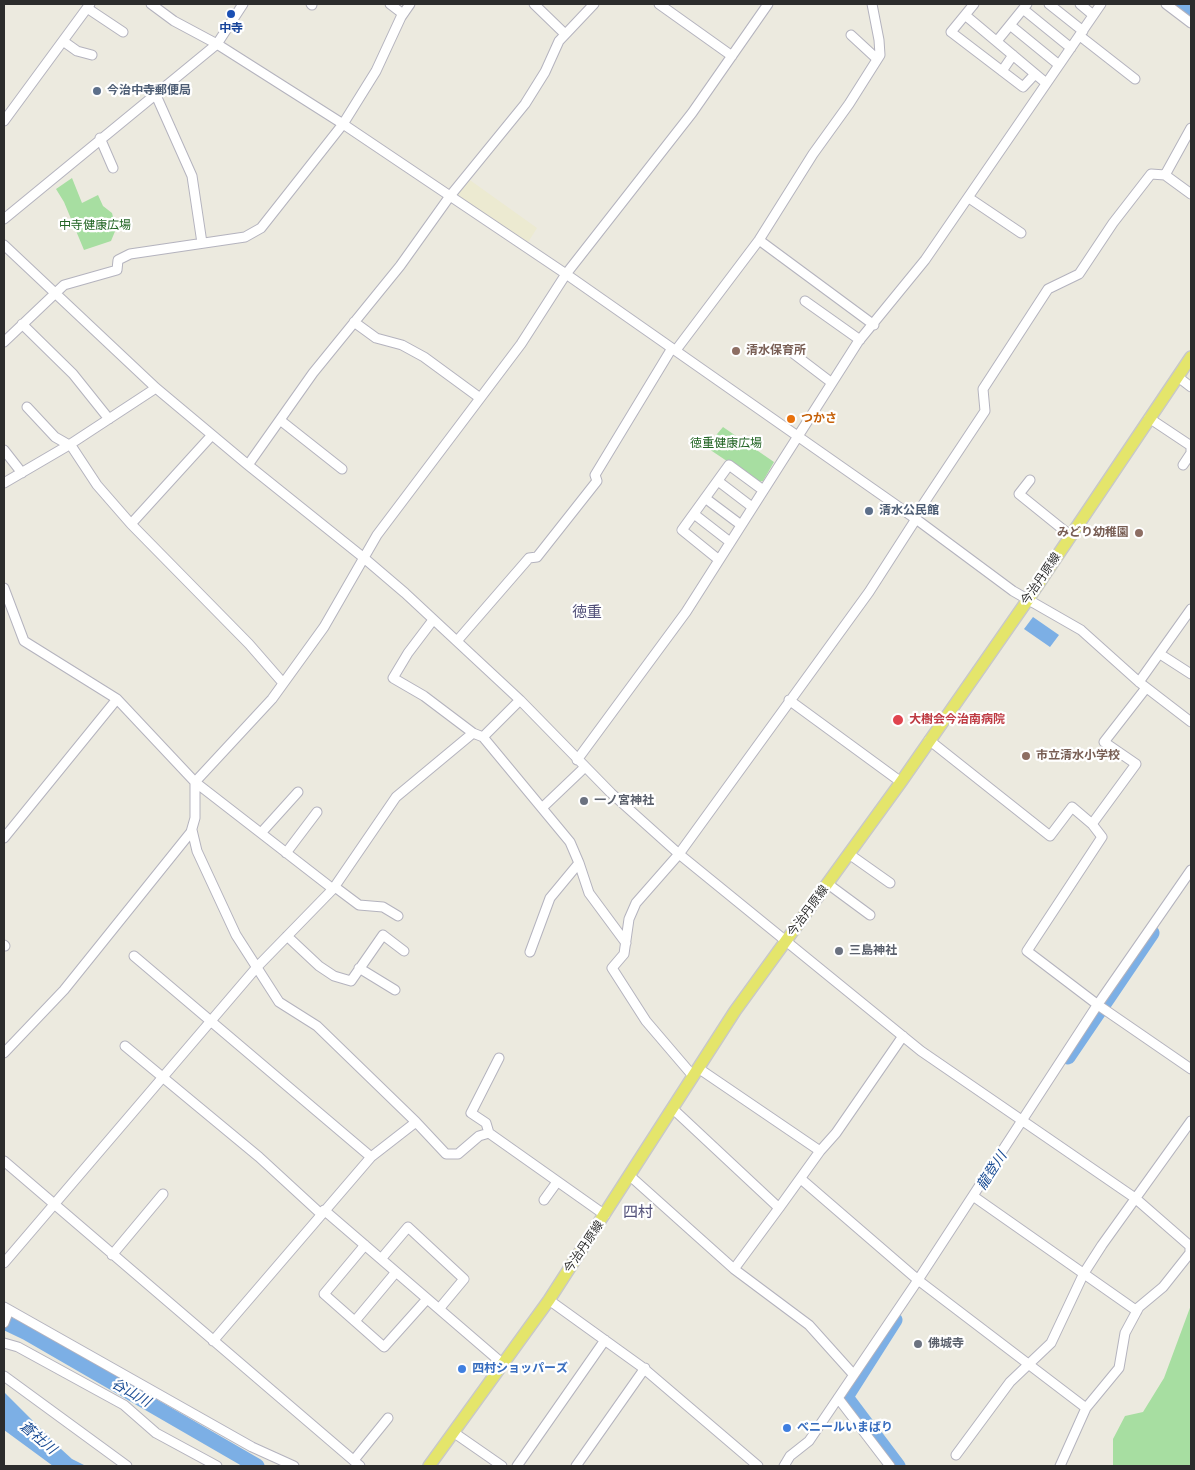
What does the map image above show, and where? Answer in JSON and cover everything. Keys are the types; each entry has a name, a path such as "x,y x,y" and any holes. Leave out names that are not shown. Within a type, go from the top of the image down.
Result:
{"main road":[{"name":"今治丹原線","path":"429,1466 549,1300 735,1012 901,782 1071,536 1191,357"}],"street":[{"path":"151,4 190,31 217,44 343,124 566,274 915,519 1014,591 1081,630 1142,685 1191,722"},
{"path":"4,219 100,138 217,44 243,4"},
{"path":"390,4 403,14"},
{"path":"4,342 53,293 64,285 117,270 118,260 130,254 245,237 261,228 343,124 376,71 403,14 410,4"},
{"path":"534,4 565,34"},
{"path":"248,465 313,373 400,266 450,196 525,104 544,72 559,41 594,4"},
{"path":"659,4 732,56"},
{"path":"4,1053 64,990 192,830 195,818 195,782 272,699 324,627 377,535 522,344 566,274 692,113 768,4"},
{"path":"457,641 528,558 537,557 597,481 595,474 674,349 759,240 813,154 849,104 880,55 872,4"},
{"path":"974,4 951,32 1023,87 1035,74"},
{"path":"1049,4 1081,34 1135,79"},
{"path":"1080,4 1093,15"},
{"path":"576,760 686,612 860,340 925,260 1101,4"},
{"path":"1166,4 1191,23"},
{"path":"4,121 89,6 123,32"},
{"path":"997,41 1025,6 1071,48"},
{"path":"965,15 1046,83"},
{"path":"1010,25 1059,65"},
{"path":"852,36 877,59"},
{"path":"63,41 77,51 92,56"},
{"path":"1002,71 1013,55"},
{"path":"155,93 192,176 202,243"},
{"path":"1165,174 1191,128"},
{"path":"100,138 113,168"},
{"path":"820,1151 696,1072 646,1021 612,968 624,954 629,918 636,904 679,854 869,592 985,411 983,389 1048,289 1079,274 1112,223 1151,174 1165,174 1191,194"},
{"path":"969,198 1021,233"},
{"path":"759,240 874,325"},
{"path":"4,245 156,388 212,436 364,558 457,641 520,700 576,760 679,854 903,1036 1135,1198 1191,1246 1190,1253 1163,1287 1137,1311 1125,1333 1119,1368 1086,1408 1060,1466"},
{"path":"805,301 860,340"},
{"path":"354,322 376,338 402,346 424,357 480,398"},
{"path":"22,324 73,374 109,419"},
{"path":"794,354 832,383"},
{"path":"1178,377 1191,386"},
{"path":"4,483 70,445 156,388"},
{"path":"27,407 55,437 70,445 97,485 131,524 249,644 283,683"},
{"path":"1149,418 1191,446 1191,453 1183,466"},
{"path":"280,420 342,469"},
{"path":"131,524 212,436"},
{"path":"4,450 22,473"},
{"path":"719,560 682,530 729,465 763,490"},
{"path":"1030,480 1019,494 1071,536"},
{"path":"718,481 752,507"},
{"path":"705,498 741,525"},
{"path":"694,514 730,542"},
{"path":"4,588 7,609 24,641 117,699 195,782 286,853 359,905 383,907 398,916"},
{"path":"1092,824 1136,764 1104,742 1191,609"},
{"path":"433,620 408,653 394,678 445,711 473,734 483,737 543,807 570,842 589,893 626,943"},
{"path":"1160,654 1191,674"},
{"path":"4,838 117,699"},
{"path":"483,737 520,700"},
{"path":"789,700 901,782"},
{"path":"4,1263 209,1021 257,967 334,888 396,797 473,734"},
{"path":"929,740 1050,836 1072,807 1092,824 1102,837 1027,951 1098,1005 1191,1069"},
{"path":"543,807 584,767"},
{"path":"260,833 298,792"},
{"path":"286,853 317,812"},
{"path":"192,830 198,851 236,935 279,1002 317,1026 416,1122 446,1154 458,1154 479,1136 489,1133"},
{"path":"849,854 890,883"},
{"path":"530,952 550,898 579,863"},
{"path":"784,1466 790,1456 809,1440 838,1398 974,1196 1098,1005 1190,874"},
{"path":"828,884 870,915"},
{"path":"287,936 319,966 334,976 351,981 383,935 404,951"},
{"path":"134,956 371,1157"},
{"path":"360,968 395,990"},
{"path":"734,1268 836,1132 903,1036"},
{"path":"126,1046 322,1212 381,1259 503,1364"},
{"path":"499,1058 471,1113 486,1123 489,1133 605,1215"},
{"path":"672,1108 779,1208"},
{"path":"956,1455 1010,1382 1051,1344 1084,1273 1191,1121"},
{"path":"213,1341 371,1157 416,1122"},
{"path":"4,1161 357,1463 388,1418"},
{"path":"629,1174 734,1268 809,1325 853,1374"},
{"path":"801,1179 918,1280 1086,1408"},
{"path":"544,1200 557,1182"},
{"path":"112,1255 163,1194"},
{"path":"974,1196 1003,1214 1137,1311"},
{"path":"381,1259 408,1228 464,1279 439,1309"},
{"path":"365,1246 324,1294 355,1321 386,1347 427,1299"},
{"path":"355,1321 396,1272"},
{"path":"549,1300 644,1368 758,1466"},
{"path":"4,1323 7,1309 252,1447 294,1466"},
{"path":"517,1466 605,1340"},
{"path":"4,1343 18,1347 124,1405 156,1432 217,1466"},
{"path":"576,1466 644,1368"},
{"path":"4,1376 126,1466"},
{"path":"838,1398 890,1466"},
{"path":"453,1432 502,1466"}],"shaded area":[{"path":"467,178 537,228 527,244 455,195"}],"green space":[{"name":"中寺健康広場","path":"72,178 82,203 98,195 103,206 112,213 116,229 111,241 84,250 64,202 56,189"},
{"name":"徳重健康広場","path":"723,427 774,462 763,481 758,482 706,447"},
{"path":"1191,1305 1191,1466 1113,1466 1113,1439 1125,1416 1143,1412 1164,1378"}],"water":[{"path":"1033,617 1059,635 1050,647 1024,629"},
{"name":"蒼社川","path":"4,1392 72,1459 86,1466 53,1466 4,1430"}],"waterway":[{"name":"龍登川","path":"1177,4 1191,14"},
{"name":"龍登川","path":"1068,1057 1152,933"},
{"name":"龍登川","path":"895,1320 846,1397 898,1466"},
{"name":"谷山川","path":"4,1322 27,1333 257,1466"}],"place":[{"name":"中寺","path":"231,14"},
{"name":"今治中寺郵便局","path":"97,91"},
{"name":"清水保育所","path":"736,351"},
{"name":"つかさ","path":"791,419"},
{"name":"清水公民館","path":"869,511"},
{"name":"みどり幼稚園","path":"1139,533"},
{"name":"大樹会今治南病院","path":"898,720"},
{"name":"市立清水小学校","path":"1026,756"},
{"name":"一ノ宮神社","path":"584,801"},
{"name":"三島神社","path":"839,951"},
{"name":"佛城寺","path":"918,1344"},
{"name":"四村ショッパーズ","path":"462,1369"},
{"name":"べニールいまばり","path":"787,1428"}],"district":[{"name":"徳重","path":"587,613"},
{"name":"四村","path":"638,1213"}]}
